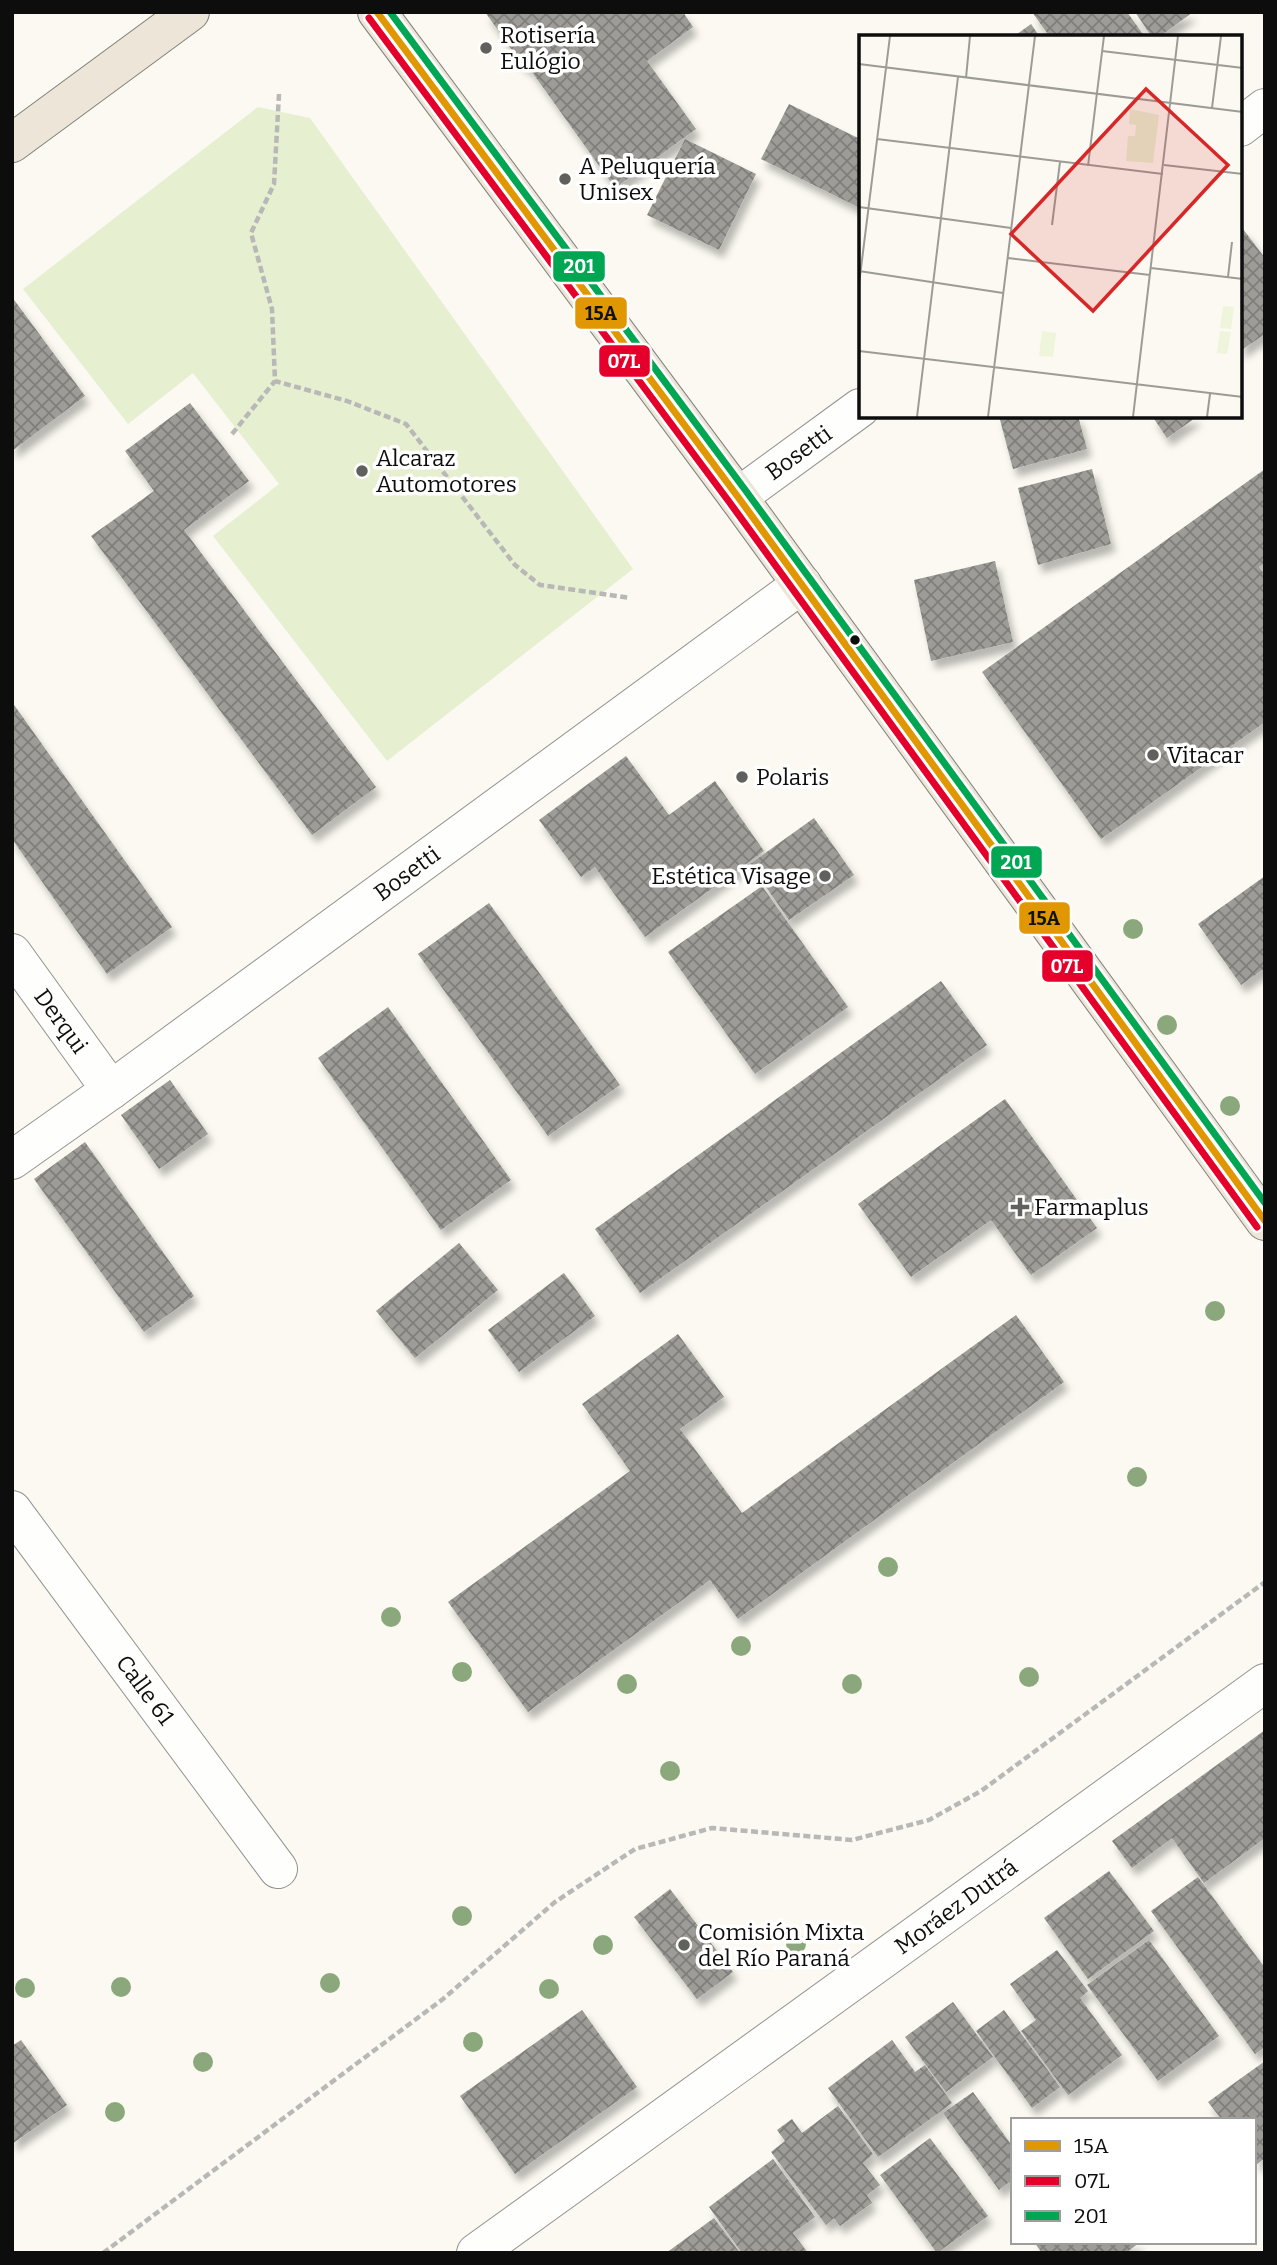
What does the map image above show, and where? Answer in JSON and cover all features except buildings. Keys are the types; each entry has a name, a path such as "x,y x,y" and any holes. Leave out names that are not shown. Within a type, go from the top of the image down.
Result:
{"main road":[{"path":"12,143 190,12"},
{"path":"377,12 802,584 1265,1221"}],"street":[{"path":"1242,125 1265,108"},
{"name":"Bosetti","path":"738,497 859,409"},
{"name":"Bosetti","path":"12,1160 802,584"},
{"name":"Derqui","path":"12,953 111,1090"},
{"name":"Calle 61","path":"12,1510 278,1869"},
{"name":"Moráez Dutrá","path":"477,2253 1265,1683"}],"path":[{"path":"232,434 275,381 272,309 251,233 274,184 279,94"},
{"path":"275,381 347,401 406,424 515,565 540,585 630,598"},
{"path":"103,2253 443,1999 555,1902 635,1849 712,1828 852,1840 929,1820 981,1791 1265,1582"}],"green space":[{"name":"Alcaraz Automotores","path":"258,107 310,118 633,569 387,761 213,536 279,484 193,373 128,424 23,289"}],"transit line":[{"name":"15A","path":"377,12 738,497 1265,1221"},
{"name":"201","path":"390,12 746,491 1265,1203"},
{"name":"07L","path":"369,18 730,503 1257,1227"}],"place":[{"name":"Rotisería Eulógio","path":"486,48"},
{"name":"A Peluquería Unisex","path":"565,179"},
{"name":"Alcaraz Automotores","path":"362,471"},
{"name":"Vitacar","path":"1153,755"},
{"name":"Polaris","path":"742,777"},
{"name":"Estética Visage","path":"825,876"},
{"name":"Farmaplus","path":"1020,1207"},
{"name":"Comisión Mixta del Río Paraná","path":"684,1945"}]}
